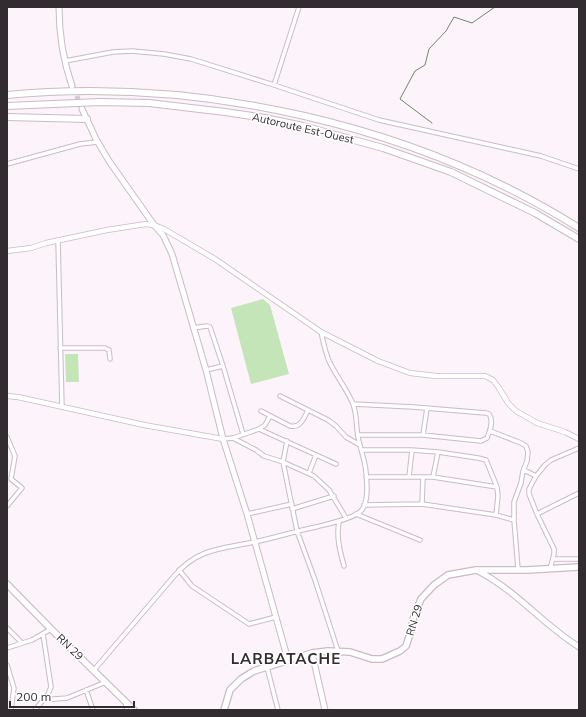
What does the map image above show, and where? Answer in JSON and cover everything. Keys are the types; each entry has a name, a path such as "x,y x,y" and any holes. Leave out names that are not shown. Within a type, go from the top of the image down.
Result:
{"highway":[{"name":"Autoroute Est-Ouest","path":"7,95 78,91 148,93 224,101 314,118 391,140 462,168 529,198 579,228"},
{"name":"Autoroute Est-Ouest","path":"7,106 100,102 149,104 225,112 303,126 383,148 451,172 535,213 579,239"},
{"path":"7,117 86,119"}],"main road":[{"path":"59,7 60,34 72,86"},
{"path":"82,109 109,161 154,225 163,235 172,254 206,370 223,439 247,514 288,660"},
{"name":"RN 29","path":"224,710 230,690 234,686 248,674 267,667 312,653 338,651 350,652 372,659 382,659 400,651 406,646 414,616 421,599 434,585 448,575 476,570 579,567"},
{"path":"476,570 509,591 556,631 579,646"},
{"name":"RN 29","path":"7,584 134,710"},
{"path":"312,653 325,710"}],"street":[{"path":"274,85 299,7"},
{"path":"65,61 113,52 148,52 203,62 379,120 541,156 579,169"},
{"path":"7,164 80,144 98,142"},
{"path":"7,251 15,251 146,224 154,225 164,229 215,259 321,332 378,361 410,372 436,376 485,376 493,380 508,403 516,411 537,422 579,439"},
{"path":"58,241 62,407"},
{"path":"193,328 210,327 243,434"},
{"path":"94,670 179,570 196,556 225,547 255,542 339,522 362,510 364,506 366,477 353,404 329,361 321,332"},
{"path":"60,348 106,348 110,359"},
{"path":"206,370 223,366"},
{"path":"7,396 18,397 144,425 223,439 233,438 259,429 265,425 270,416"},
{"path":"280,396 332,423 346,436 360,445"},
{"path":"353,404 427,408 489,414 491,417 490,432 487,438 482,441 423,435 358,435"},
{"path":"423,435 427,408"},
{"path":"261,411 290,426 295,427 302,422 308,410"},
{"path":"259,429 336,464"},
{"path":"490,432 521,443 526,446 528,452 521,483 514,502 518,569"},
{"path":"7,437 15,456 11,479 22,488 7,506"},
{"path":"233,438 264,456 309,473 322,482 334,496 346,518"},
{"path":"287,441 283,462 297,531 338,651"},
{"path":"550,569 554,549 537,514 529,492 536,476 545,465 551,460 579,448"},
{"path":"362,450 412,450 438,452 486,460 497,487 498,496 496,516"},
{"path":"408,477 412,450"},
{"path":"434,477 438,452"},
{"path":"309,473 316,455"},
{"path":"524,470 536,476"},
{"path":"366,477 434,477 497,487"},
{"path":"422,504 423,477"},
{"path":"537,514 579,493"},
{"path":"292,509 334,496"},
{"path":"247,514 292,504"},
{"path":"364,506 422,504 514,520"},
{"path":"356,514 420,540"},
{"path":"339,522 337,532 344,566"},
{"path":"553,559 579,559"},
{"path":"179,570 192,586 249,624 276,617"},
{"path":"7,628 22,643"},
{"path":"7,648 43,634 51,629"},
{"path":"35,710 48,694 51,687 43,634"},
{"path":"7,666 14,688 12,710"},
{"path":"267,667 278,710"},
{"path":"43,700 67,698 106,682"},
{"path":"86,690 93,710"},
{"path":"124,699 127,710"}],"green space":[{"path":"263,299 270,305 289,374 251,384 231,308"},
{"path":"65,354 78,354 79,382 66,382"}],"waterway":[{"path":"432,123 400,99 415,71 425,65 429,49 446,31 454,17 472,23 495,7"}],"tunnel":[{"path":"74,89 82,109"}],"district":[{"name":"LARBATACHE","path":"286,659"}]}
